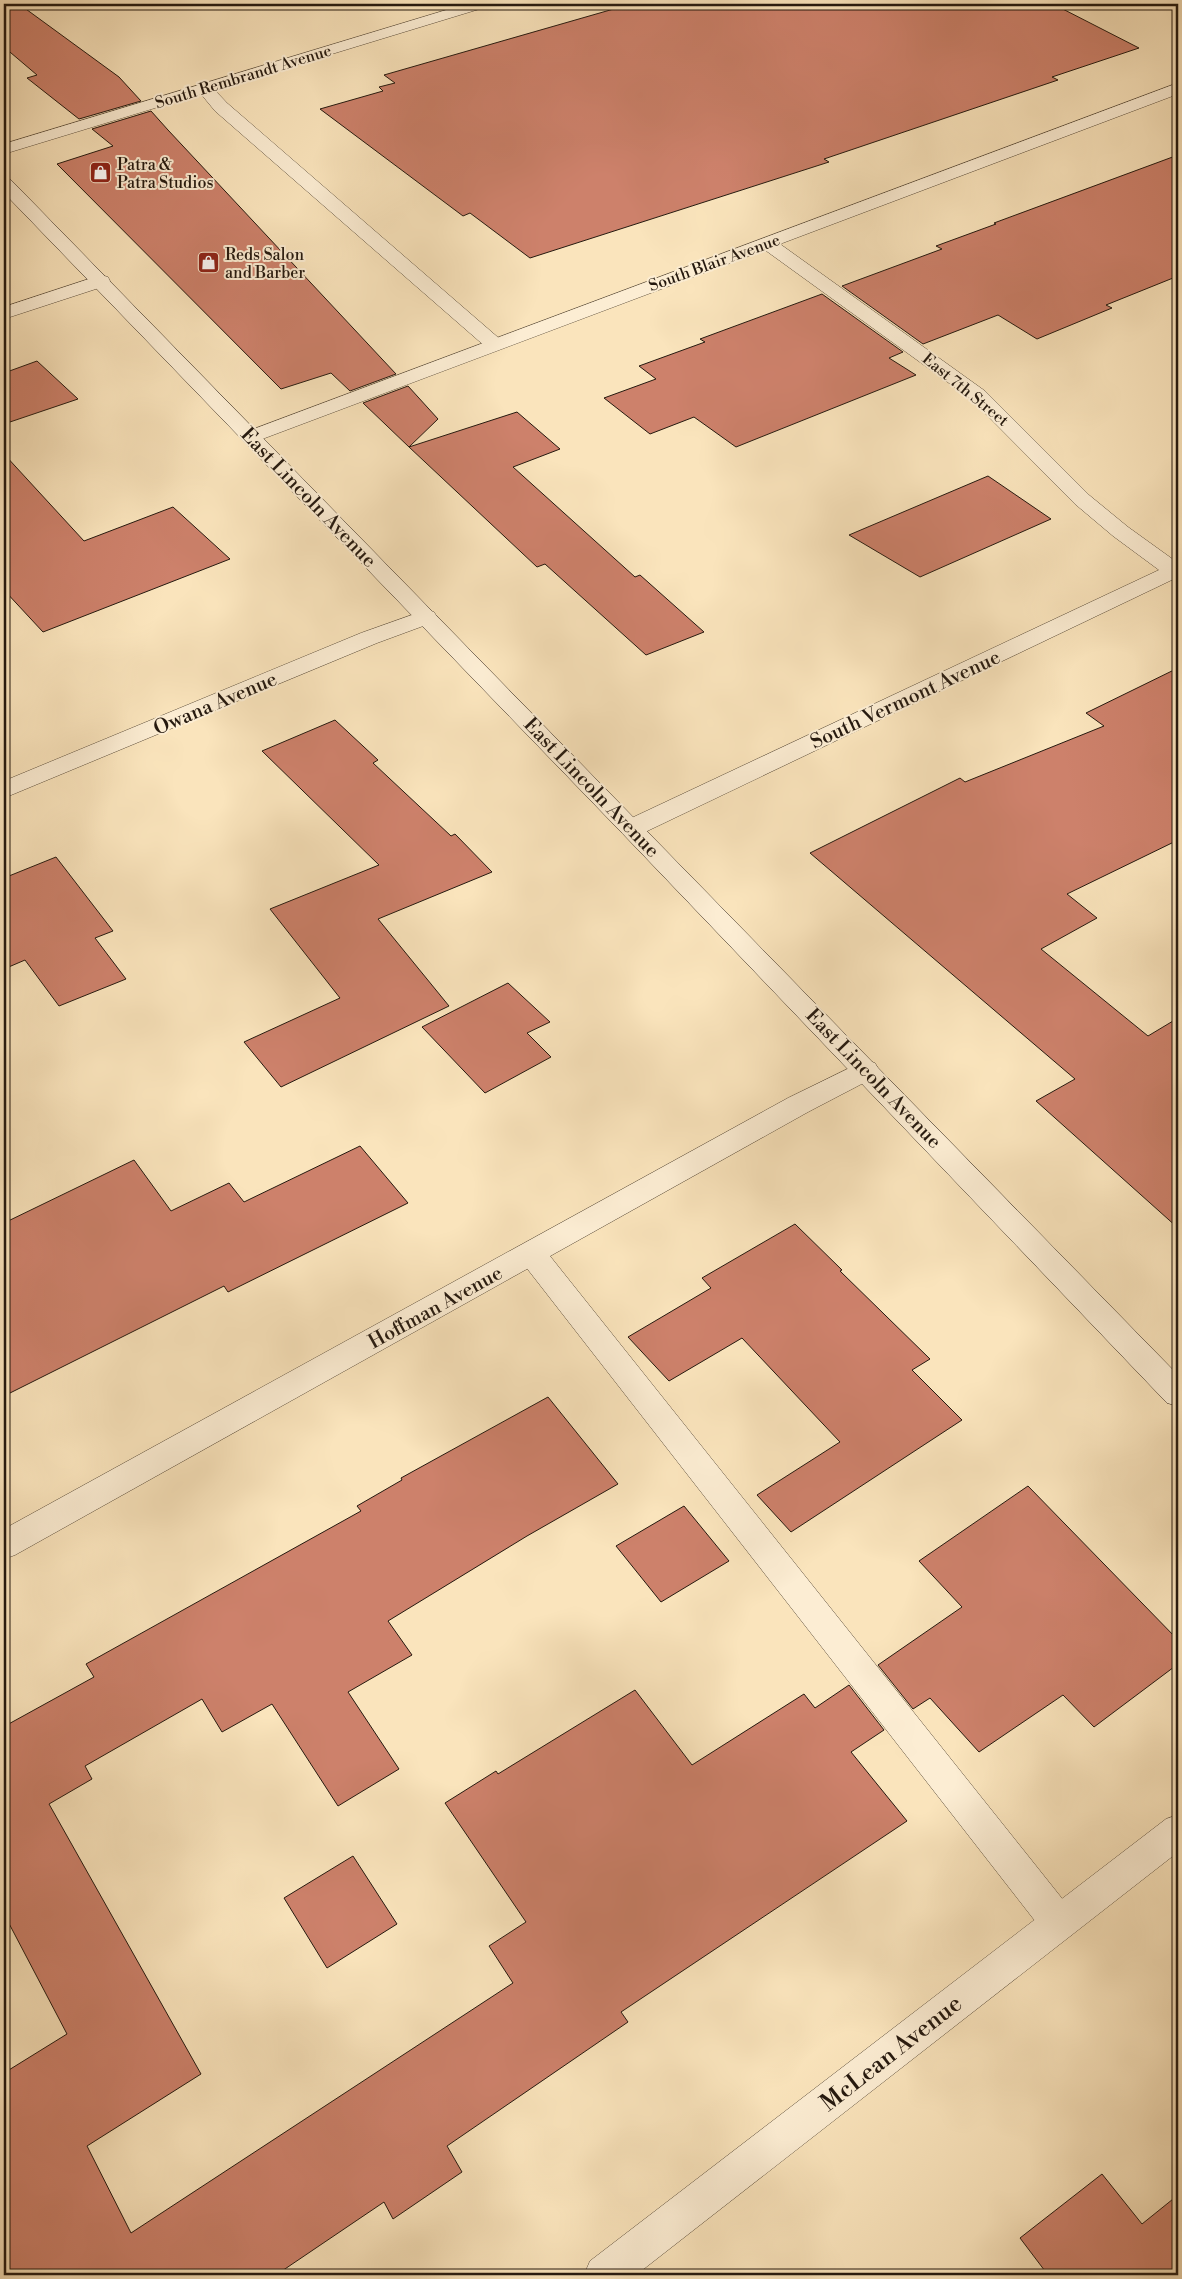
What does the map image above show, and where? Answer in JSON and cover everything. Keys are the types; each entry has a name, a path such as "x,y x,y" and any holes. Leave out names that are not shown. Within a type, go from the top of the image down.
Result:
{"street":[{"name":"South Rembrandt Avenue","path":"4,149 482,4"},
{"path":"204,88 221,106 494,344"},
{"name":"South Blair Avenue","path":"250,437 1178,88"},
{"name":"East Lincoln Avenue","path":"4,183 632,828 1178,1394"},
{"name":"East 7th Street","path":"767,243 797,262 978,395 1005,418 1038,456 1099,515 1124,536 1176,570"},
{"path":"4,313 101,281"},
{"name":"South Vermont Avenue","path":"632,828 1176,570"},
{"name":"Owana Avenue","path":"4,790 369,638 426,617"},
{"name":"Hoffman Avenue","path":"4,1545 532,1254 798,1104 866,1070"},
{"path":"532,1254 1059,1924"},
{"name":"McLean Avenue","path":"604,2275 1178,1831"}],"building":[{"path":"4,4 19,4 119,77 141,101 79,119 27,78 37,75 4,47"},
{"path":"631,4 1053,4 1139,48 1052,77 1058,80 824,159 829,162 530,258 470,213 463,216 320,109 383,91 379,87 395,83 384,75"},
{"path":"151,111 396,374 350,391 331,373 281,389 57,164 113,146 92,129"},
{"path":"1178,155 1178,276 1106,305 1112,308 1037,339 998,315 923,344 842,286 942,249 936,246 996,224 994,223"},
{"path":"822,294 903,352 889,358 916,375 736,447 694,417 650,434 604,398 656,379 639,366 705,342 700,339"},
{"path":"37,361 78,399 4,424 4,373"},
{"path":"408,386 438,419 409,447 363,403"},
{"path":"517,412 560,449 513,467 635,577 640,575 704,632 646,655 545,564 537,567 409,447"},
{"path":"4,454 84,541 173,507 230,559 43,632 4,590"},
{"path":"988,476 1051,519 920,577 849,535"},
{"path":"1178,668 1178,840 1067,894 1097,918 1041,949 1148,1036 1178,1018 1178,1228 1036,1101 1075,1079 810,853 960,778 965,782 1104,726 1086,713"},
{"path":"335,720 378,760 373,763 451,836 455,834 492,872 378,919 449,1006 281,1087 244,1042 340,998 270,909 379,865 262,751"},
{"path":"56,857 113,931 95,938 126,979 59,1006 25,960 4,969 4,878"},
{"path":"508,983 550,1022 527,1033 551,1057 485,1093 422,1027"},
{"path":"360,1146 408,1203 228,1292 224,1286 4,1396 4,1223 134,1160 171,1211 229,1183 244,1202"},
{"path":"795,1224 930,1359 912,1370 962,1420 791,1532 757,1495 840,1442 742,1338 669,1381 628,1337 711,1288 702,1278"},
{"path":"548,1397 618,1484 527,1536 388,1621 412,1655 348,1692 399,1769 338,1806 272,1704 222,1732 202,1699 85,1766 92,1779 49,1804 201,2074 87,2146 131,2233 513,1983 489,1946 526,1922 445,1803 496,1771 498,1774 635,1690 692,1765 804,1694 815,1708 849,1685 884,1730 851,1752 907,1821 621,2012 628,2022 447,2146 462,2172 393,2219 384,2202 276,2275 4,2275 4,2073 67,2034 4,1914 4,1723 5,1726 94,1677 86,1664 361,1511 357,1506 402,1480 401,1478"},
{"path":"1028,1486 1178,1640 1178,1664 1094,1727 1063,1695 979,1752 930,1698 913,1709 878,1665 962,1607 919,1561"},
{"path":"684,1506 729,1561 661,1602 616,1546"},
{"path":"353,1856 397,1924 327,1968 284,1898"},
{"path":"1102,2174 1142,2224 1178,2195 1178,2275 1048,2275 1020,2238"}],"place":[{"name":"Patra & Patra Studios","path":"101,173"},
{"name":"Reds Salon and Barber","path":"209,263"}]}
